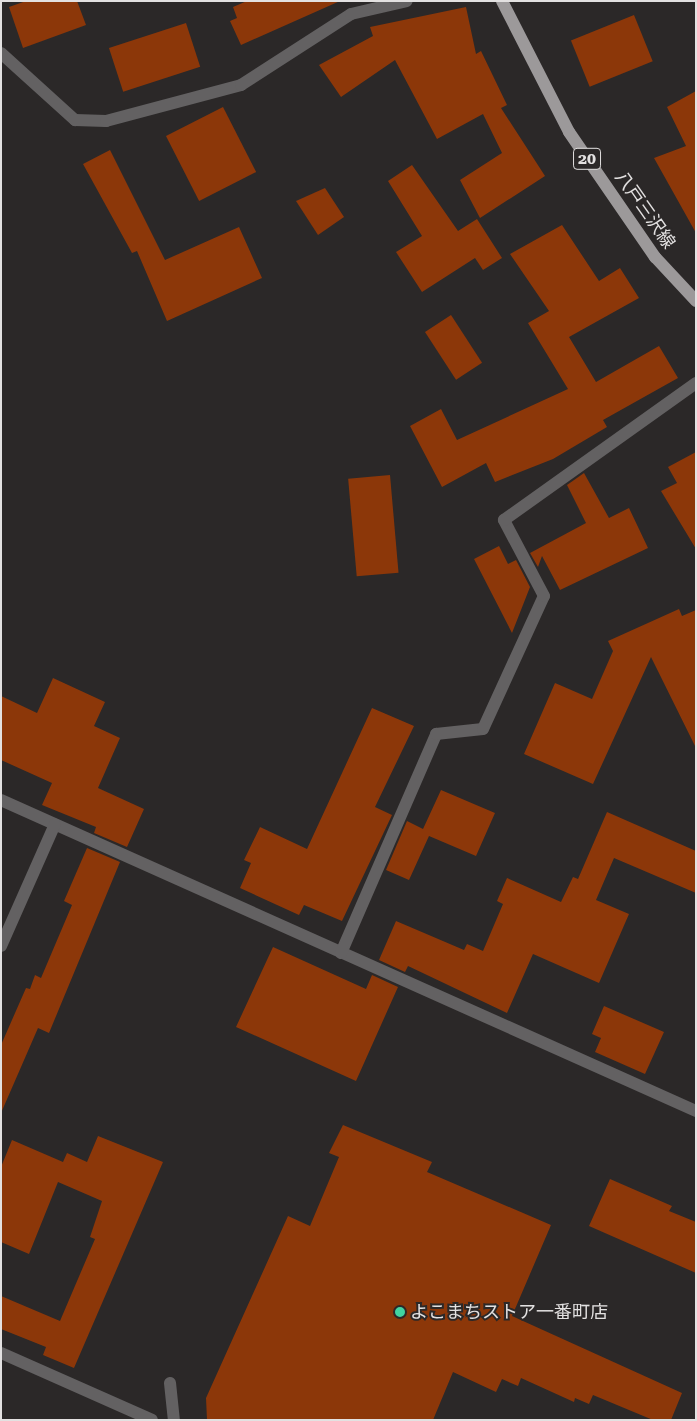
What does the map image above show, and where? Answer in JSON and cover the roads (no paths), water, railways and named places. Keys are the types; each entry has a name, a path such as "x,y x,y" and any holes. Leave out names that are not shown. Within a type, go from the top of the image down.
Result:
{"main road":[{"name":"八戸三沢線","path":"502,1 569,132 655,257 696,301"}],"street":[{"path":"1,53 75,120 106,121 241,85 351,14 407,1"},
{"path":"341,953 436,734 483,729 544,596 504,520 696,383"},
{"path":"1,800 696,1111"},
{"path":"1,946 55,824"},
{"path":"1,1353 152,1420"},
{"path":"170,1383 174,1420"}],"place":[{"name":"よこまちストア一番町店","path":"400,1312"}]}
